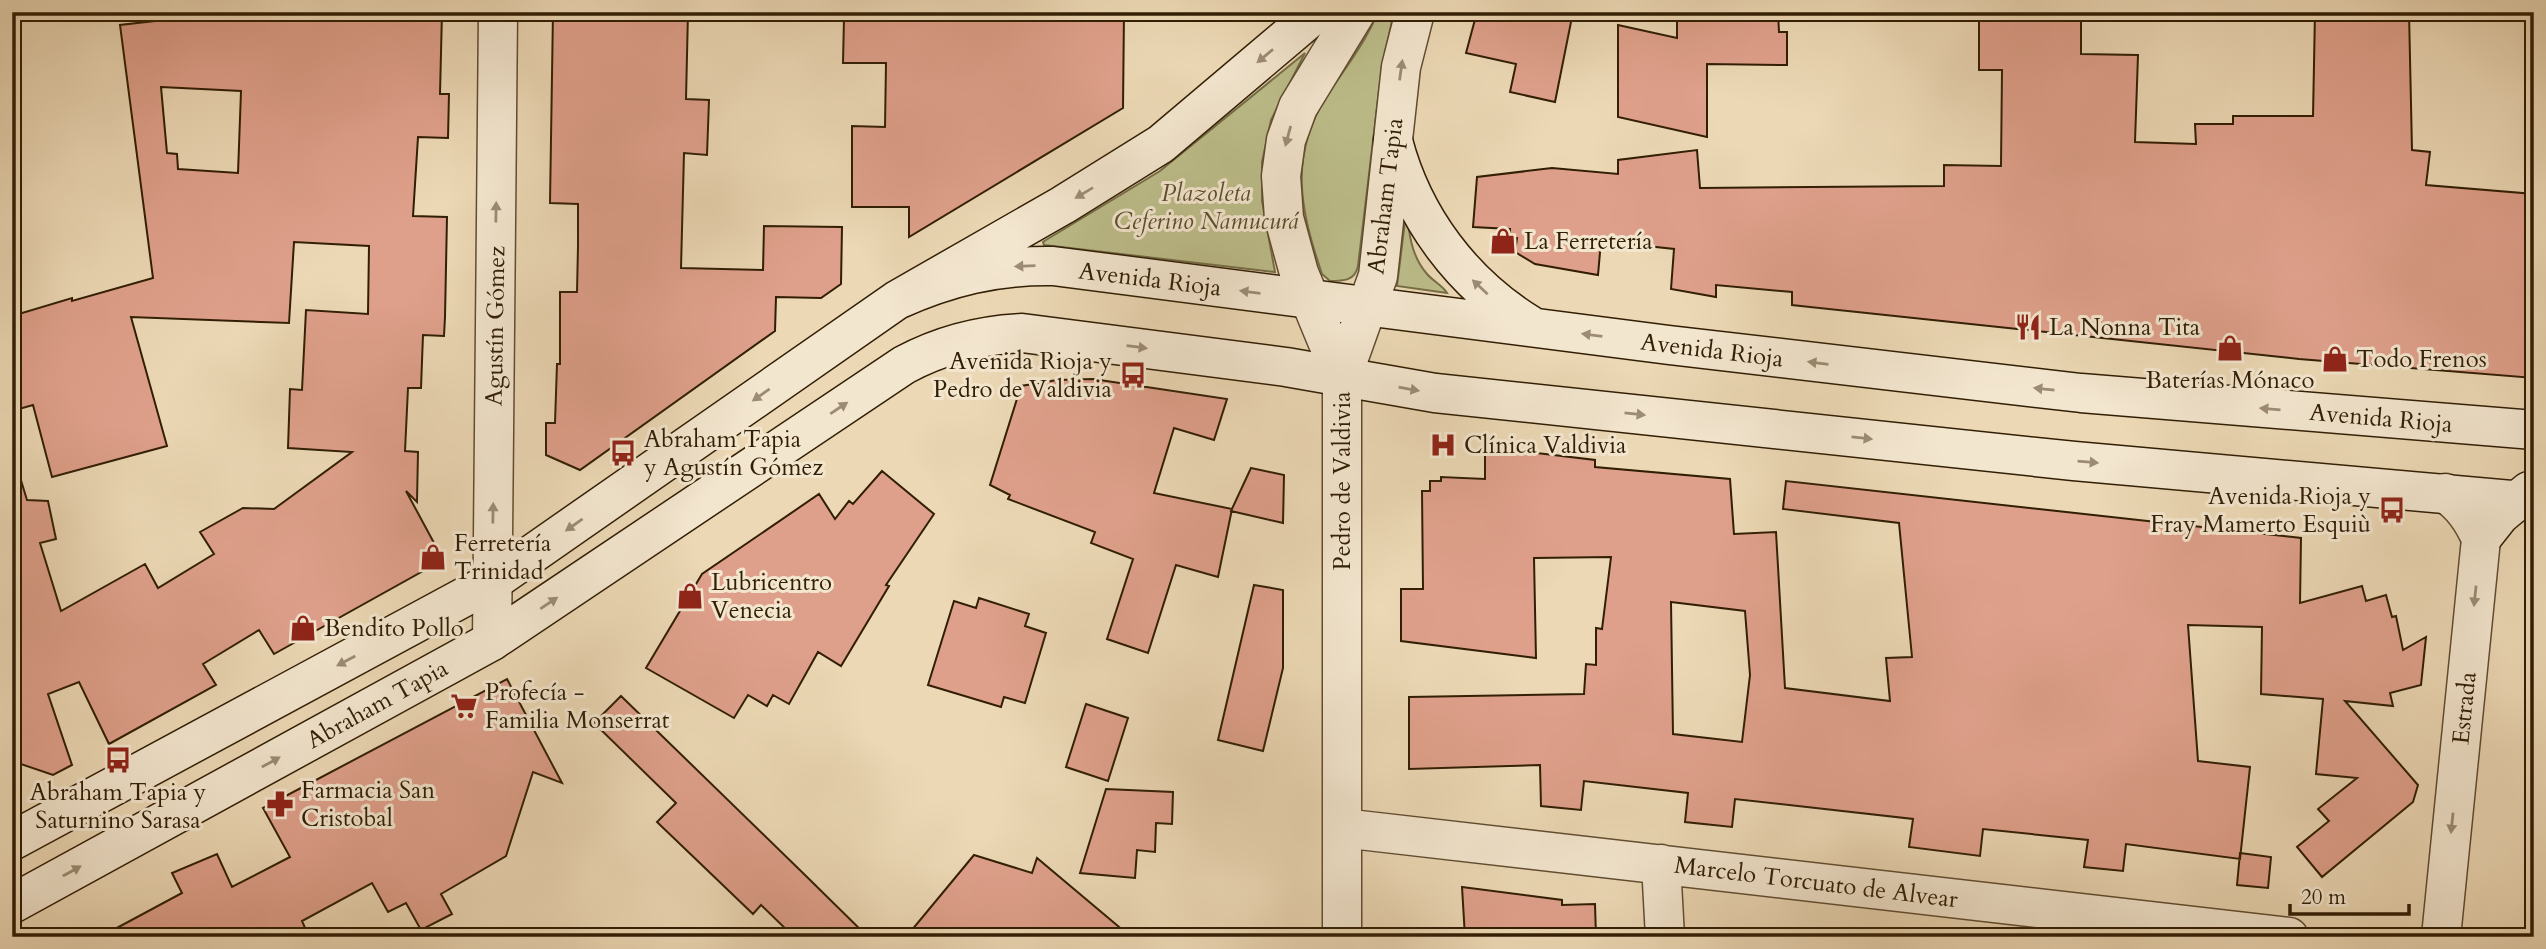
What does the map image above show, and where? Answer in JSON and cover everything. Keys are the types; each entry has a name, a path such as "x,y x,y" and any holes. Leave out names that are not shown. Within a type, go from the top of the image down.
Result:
{"main road":[{"name":"Agustín Gómez","path":"492,641 498,12"},
{"path":"12,841 492,582 897,300 1063,205 1154,148 1317,12"},
{"name":"Pedro de Valdivia","path":"1342,937 1342,377 1299,273 1284,218 1281,188 1286,140 1298,107 1346,33 1356,12"},
{"name":"Abraham Tapia","path":"12,904 492,641 904,365 958,342 1022,333 1286,367 1342,377 1378,275 1401,67 1415,12"},
{"path":"1393,141 1413,196 1447,252 1492,298 1535,328"},
{"name":"Avenida Rioja","path":"897,300 962,275 985,270 1053,266 1535,328 2081,393 2534,430"},
{"path":"1342,377 1436,393 2046,458 2445,493 2528,497"},
{"path":"2445,493 2461,506 2481,539 2500,515 2528,497"},
{"name":"Estrada","path":"2441,937 2481,539"},
{"name":"Marcelo Torcuato de Alvear","path":"1342,828 2289,937"},
{"path":"1661,864 1665,937"}],"green space":[{"path":"1378,12 1394,12 1382,66 1358,266 1351,277 1330,281 1322,274 1308,227 1302,183 1303,161 1315,117"},
{"name":"Plazoleta Ceferino Namucurá","path":"1305,53 1271,120 1262,162 1262,201 1275,272 1044,245 1046,240 1160,171"},
{"path":"1405,221 1408,222 1411,243 1419,262 1427,274 1447,293 1397,286"}],"building":[{"path":"181,12 442,12 440,94 449,94 448,138 418,137 413,216 447,217 444,336 423,335 421,388 408,388 405,451 418,452 417,502 406,491 440,554 432,566 274,654 259,630 203,664 216,685 109,744 79,682 48,694 72,765 53,775 12,761 12,478 20,477 27,500 48,501 56,539 40,543 61,611 145,564 158,588 214,554 200,532 243,508 274,509 352,452 288,448 290,389 302,390 306,310 368,314 369,246 294,242 289,323 131,317 167,446 52,477 33,405 12,411 12,316 153,278 120,25 181,18","holes":["161,87 241,91 238,173 178,169 177,154 167,153"]},
{"path":"553,12 688,12 686,99 709,100 707,155 684,153 681,268 763,270 764,226 842,227 841,284 821,298 776,297 775,331 580,470 546,455 546,423 555,423 557,364 560,364 560,292 577,292 578,246 578,204 550,203"},
{"path":"862,12 997,16 997,12 1124,12 1123,108 909,237 909,207 852,207 852,126 885,127 886,63 843,63 844,18 862,18"},
{"path":"1477,12 1573,12 1555,102 1510,92 1516,64 1466,53"},
{"path":"1677,12 1778,12 1779,32 1787,32 1787,65 1707,64 1707,137 1618,117 1618,25 1677,38"},
{"path":"1979,12 2081,12 2081,54 2138,55 2135,142 2196,144 2195,124 2233,124 2233,116 2313,116 2315,12 2409,12 2412,150 2430,152 2426,185 2534,194 2534,378 2299,359 1792,305 1792,292 1716,285 1716,297 1671,289 1674,249 1601,241 1598,275 1535,264 1515,252 1517,238 1510,237 1510,229 1473,227 1477,177 1552,168 1618,174 1618,160 1697,150 1700,188 1944,186 1944,165 2001,166 2002,70 1979,70"},
{"path":"1093,379 1227,399 1214,440 1174,428 1154,493 1232,509 1218,577 1176,565 1148,653 1107,639 1133,559 1091,543 1095,532 1008,499 1010,495 990,485 1021,386 1057,380"},
{"path":"1485,447 1595,460 1595,467 1730,479 1734,534 1776,532 1785,688 1890,701 1886,658 1912,657 1899,523 1783,509 1786,481 2301,538 2300,603 2362,586 2366,601 2386,595 2392,617 2396,616 2403,650 2426,637 2421,685 2390,693 2393,706 2345,701 2418,785 2413,802 2322,877 2297,847 2329,821 2318,809 2357,778 2316,774 2323,699 2261,694 2262,627 2188,625 2198,761 2250,767 2240,859 2126,844 2123,871 2084,867 2088,840 1983,829 1980,856 1909,847 1913,819 1735,799 1732,827 1685,822 1688,793 1584,781 1581,810 1541,806 1540,765 1409,769 1409,697 1584,694 1586,664 1596,665 1596,628 1602,629 1611,557 1534,558 1536,658 1401,641 1401,589 1423,589 1422,491 1430,491 1430,481 1441,481 1441,477 1485,479","holes":["1671,602 1745,611 1750,675 1742,742 1673,734"]},
{"path":"1251,468 1284,475 1283,523 1231,511"},
{"path":"882,471 934,514 886,585 889,586 841,666 818,652 789,704 773,695 767,706 748,695 734,718 646,668 702,574 819,494 835,519 849,501 853,504"},
{"path":"1254,585 1283,590 1283,668 1263,751 1218,740"},
{"path":"979,598 1029,614 1025,626 1046,633 1025,703 1004,697 1001,707 928,685 954,601 976,608"},
{"path":"507,679 562,783 533,772 506,856 441,894 452,914 421,930 406,903 388,912 372,883 302,921 309,937 100,937 182,893 172,873 217,854 232,887 290,857 263,808"},
{"path":"621,696 868,937 794,937 761,905 753,914 657,822 676,803 594,723"},
{"path":"1086,704 1128,718 1108,781 1066,767"},
{"path":"1106,789 1173,792 1172,824 1156,823 1155,852 1137,850 1135,878 1080,873"},
{"path":"2240,853 2271,857 2268,888 2237,885"},
{"path":"974,855 1032,873 1037,858 1131,937 906,937"},
{"path":"1462,887 1562,900 1562,905 1595,904 1596,937 1465,937"}],"place":[{"name":"La Ferretería","path":"1503,241"},
{"name":"La Nonna Tita","path":"2028,327"},
{"name":"Baterías Mónaco","path":"2230,348"},
{"name":"Todo Frenos","path":"2335,359"},
{"name":"Avenida Rioja y Pedro de Valdivia","path":"1133,375"},
{"name":"Clínica Valdivia","path":"1443,445"},
{"name":"Abraham Tapia y Agustín Gómez","path":"623,453"},
{"name":"Avenida Rioja y Fray Mamerto Esquiù","path":"2392,510"},
{"name":"Ferretería Trinidad","path":"433,557"},
{"name":"Lubricentro Venecia","path":"690,596"},
{"name":"Bendito Pollo","path":"303,628"},
{"name":"Profecía - Familia Monserrat","path":"464,706"},
{"name":"Abraham Tapia y Saturnino Sarasa","path":"118,760"},
{"name":"Farmacia San Cristobal","path":"280,804"}]}
